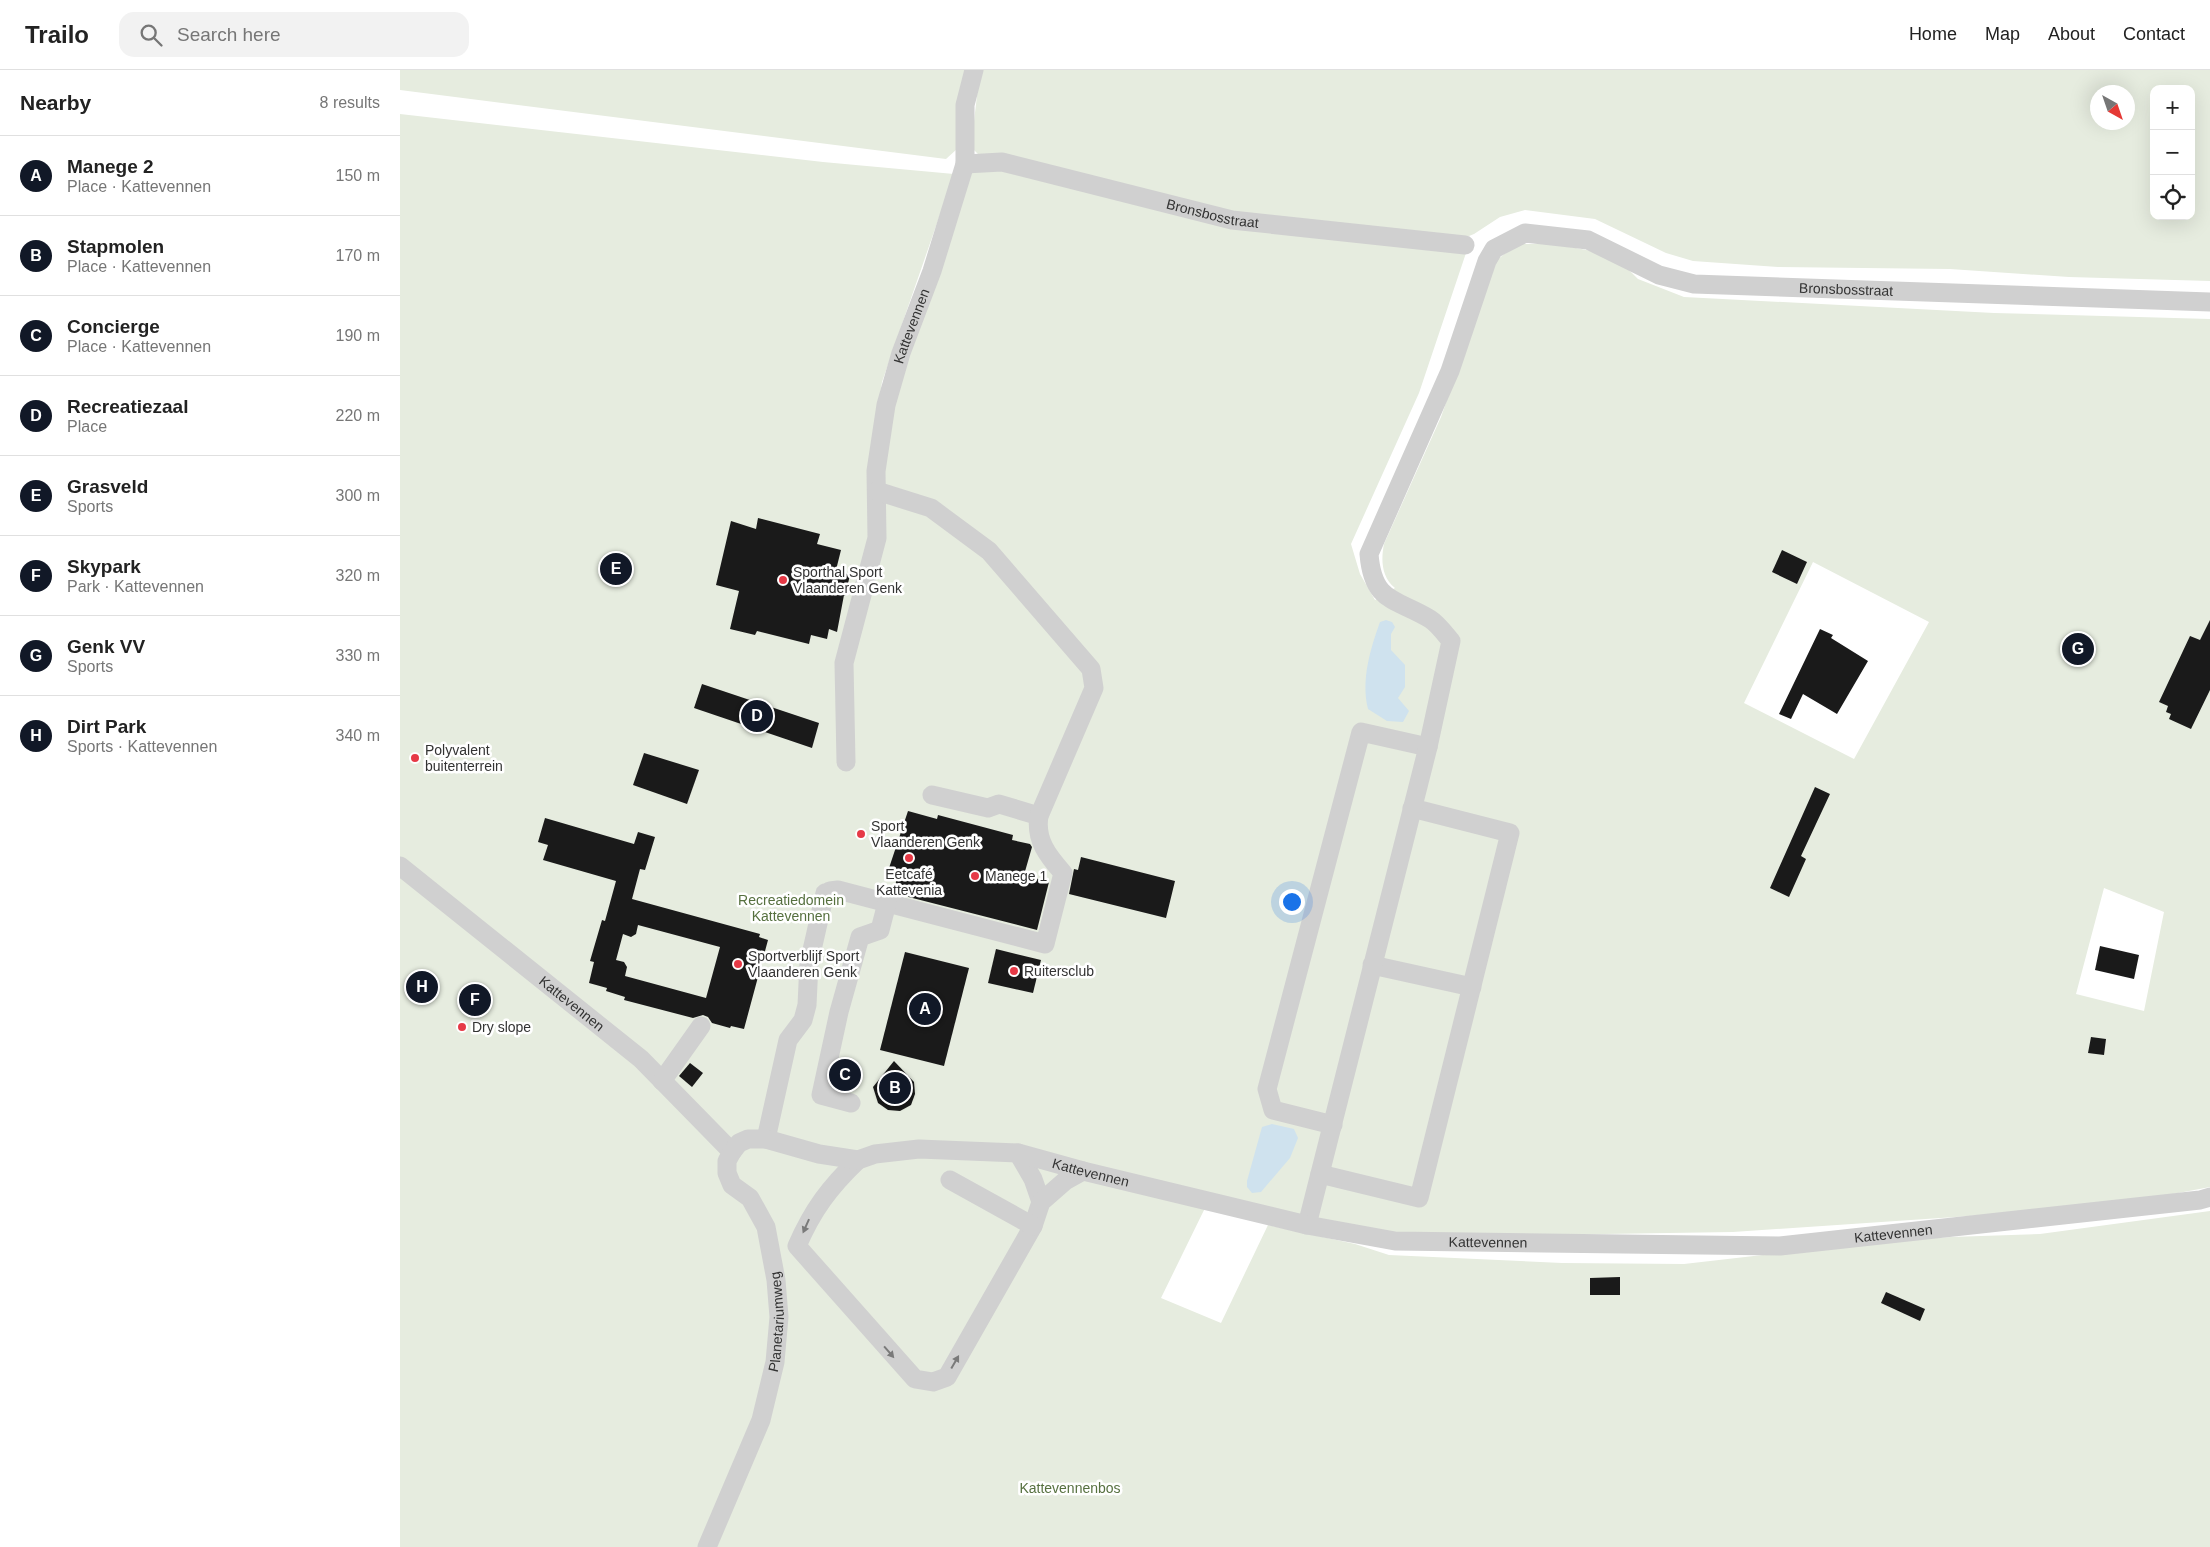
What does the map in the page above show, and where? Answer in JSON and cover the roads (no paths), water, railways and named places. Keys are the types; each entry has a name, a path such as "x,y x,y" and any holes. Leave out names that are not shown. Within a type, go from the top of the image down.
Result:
{"street":[{"name":"Kattevennen","path":"846,762 844,663 877,538 876,471 886,405 901,352 932,271 964,164 965,105 974,70"},
{"name":"Bronsbosstraat","path":"964,164 1002,162 1232,220 1464,245"},
{"name":"Bronsbosstraat","path":"1428,747 1451,641 1432,620 1386,598 1370,574 1369,554 1450,371 1486,261 1494,249 1525,233 1588,240 1659,275 1694,284 2210,302"},
{"path":"732,1152 739,1143 748,1139 772,1141 778,1086 788,1040 803,1020 807,1005 809,962 825,895 830,891 838,890 1045,944 1063,873 1045,852 1037,827 1039,816 1094,688 1091,670 989,551 931,508 876,491"},
{"path":"1308,1225 1428,747 1361,732 1267,1089 1273,1110 1333,1125"},
{"path":"932,795 988,808 1000,804 1039,816"},
{"path":"1320,1174 1419,1198 1510,833 1412,808"},
{"name":"Kattevennen","path":"400,866 641,1059 732,1152"},
{"path":"851,1103 821,1095 860,937 880,930 887,903"},
{"path":"1372,965 1472,987"},
{"path":"807,1005 840,1012"},
{"path":"662,1080 701,1026"},
{"name":"Kattevennen","path":"772,1141 819,1154 858,1160 875,1154 919,1149 1018,1153 1083,1171 1308,1225 1395,1241 1780,1246 2200,1200 2210,1196"},
{"name":"Planetariumweg","path":"707,1547 761,1420 775,1362 779,1317 776,1280 766,1227 750,1198 732,1185 727,1173 727,1161 732,1152"},
{"path":"1018,1153 1033,1179 1041,1202"},
{"path":"858,1160 832,1185 812,1214 797,1246 915,1380 933,1382 946,1377 1033,1226 1041,1202 1065,1181 1083,1171"},
{"path":"950,1180 1033,1226"}],"water":[{"path":"1386,620 1392,622 1395,627 1391,634 1391,650 1405,665 1405,687 1398,698 1409,711 1403,722 1387,721 1368,709 1366,698 1366,676 1370,654 1380,622"},
{"path":"1272,1124 1294,1129 1298,1138 1290,1158 1261,1192 1252,1193 1247,1187 1247,1181 1262,1127"}],"place":[{"name":"Grasveld","path":"616,569"},
{"name":"Sporthal Sport Vlaanderen Genk","path":"783,580"},
{"name":"Genk VV","path":"2078,649"},
{"name":"Recreatiezaal","path":"757,716"},
{"name":"Polyvalent buitenterrein","path":"415,758"},
{"name":"Sport Vlaanderen Genk","path":"861,834"},
{"name":"Eetcafé Kattevenia","path":"909,858"},
{"name":"Manege 1","path":"975,876"},
{"name":"Sportverblijf Sport Vlaanderen Genk","path":"738,964"},
{"name":"Ruitersclub","path":"1014,971"},
{"name":"Dirt Park","path":"422,987"},
{"name":"Skypark","path":"475,1000"},
{"name":"Manege 2","path":"925,1009"},
{"name":"Dry slope","path":"462,1027"},
{"name":"Concierge","path":"845,1075"},
{"name":"Stapmolen","path":"895,1088"}],"park label":[{"name":"Recreatiedomein Kattevennen","path":"791,908"},
{"name":"Kattevennenbos","path":"1070,1488"}]}
